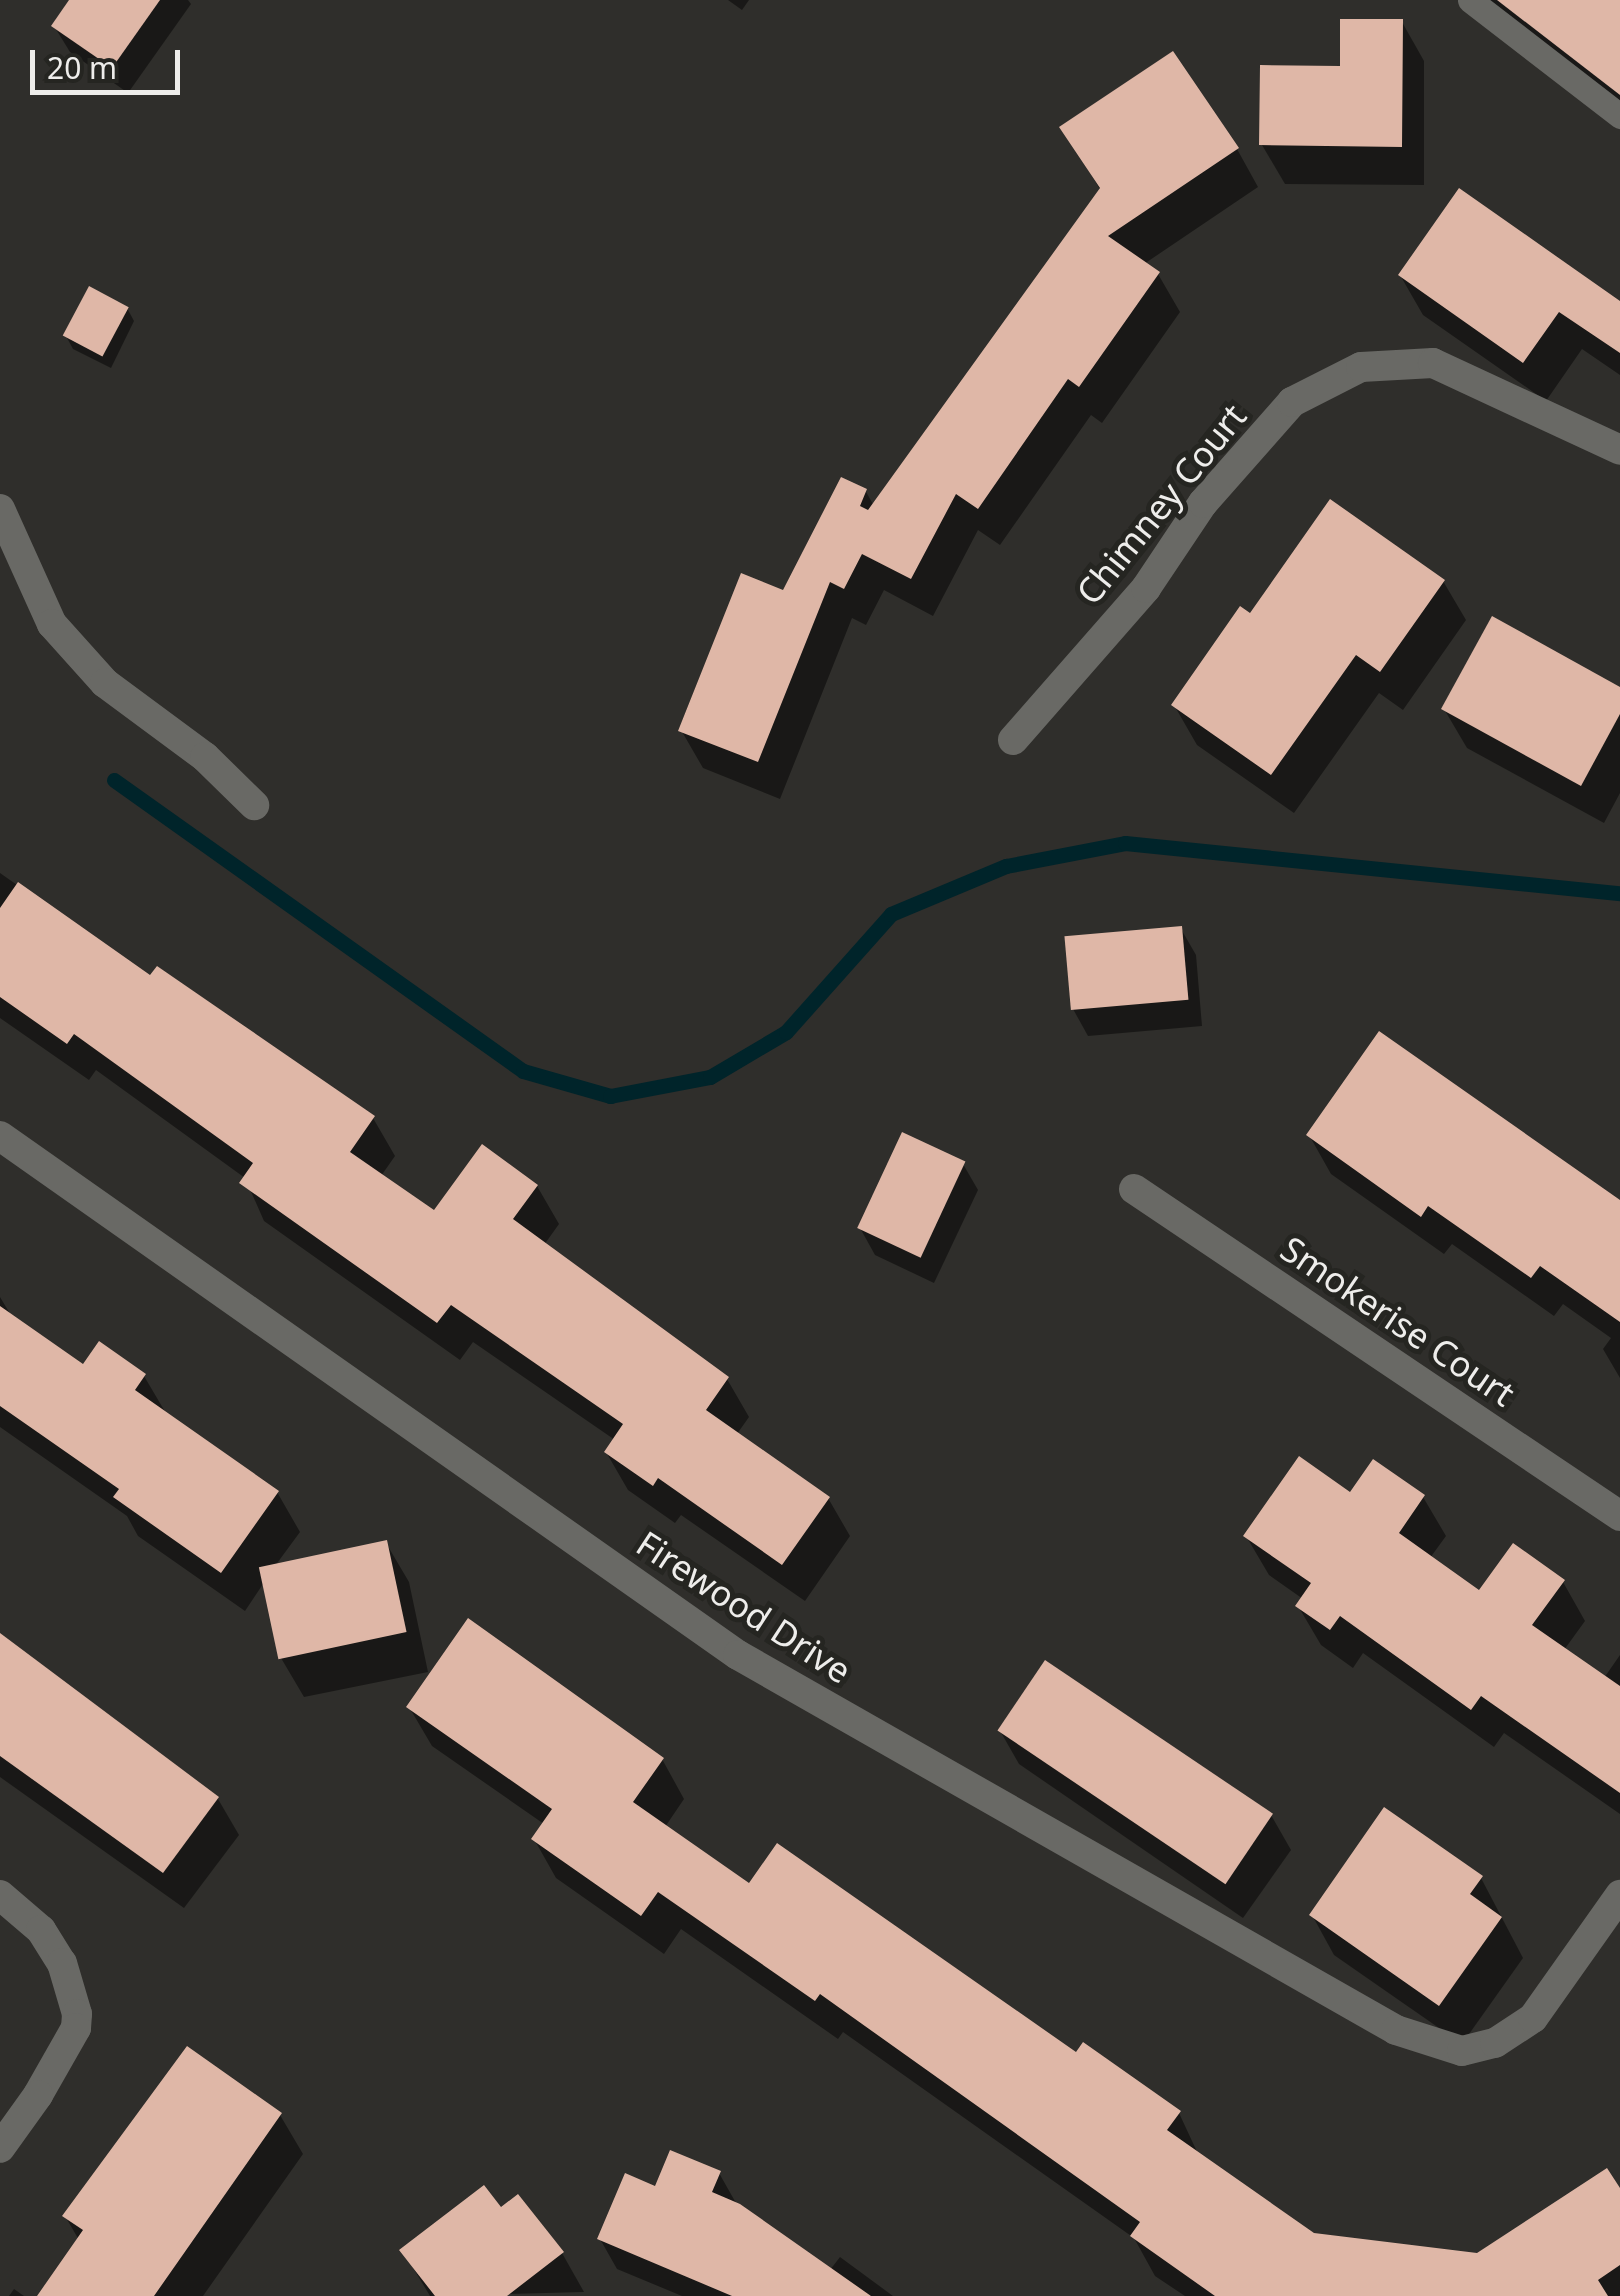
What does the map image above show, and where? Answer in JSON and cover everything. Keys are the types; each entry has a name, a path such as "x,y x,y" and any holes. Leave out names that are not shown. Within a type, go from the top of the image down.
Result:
{"street":[{"name":"Chimney Court","path":"1013,740 1146,588 1203,503 1292,402 1362,367 1433,364 1620,450"},
{"path":"0,509 52,624 105,682 205,756 254,805"},
{"name":"Firewood Drive","path":"0,1136 738,1656 1396,2030 1462,2050 1495,2044 1533,2018 1620,1895"},
{"name":"Smokerise Court","path":"1134,1189 1620,1516"},
{"path":"0,1895 41,1930 62,1963 76,2028 0,2148"}],"lane":[{"path":"1470,0 1620,116"}],"building":[{"path":"69,0 160,0 112,68 51,26"},
{"path":"1497,0 1620,0 1620,95"},
{"path":"1340,19 1403,19 1402,147 1259,145 1260,65 1340,66"},
{"path":"1173,51 1239,148 1108,236 1160,272 1079,387 1068,379 978,509 956,494 911,579 862,554 844,589 830,582 758,762 678,731 741,573 783,590 841,477 867,489 860,506 868,510 1100,188 1059,127"},
{"path":"1459,188 1620,301 1620,353 1559,312 1523,363 1398,275"},
{"path":"89,286 129,307 102,357 63,335"},
{"path":"1330,499 1445,580 1380,672 1356,655 1271,775 1171,705 1240,606 1250,613"},
{"path":"1492,616 1620,687 1620,714 1581,786 1441,709"},
{"path":"18,882 150,975 157,966 375,1116 350,1152 434,1210 482,1144 538,1185 513,1219 729,1377 706,1410 830,1497 782,1565 658,1478 653,1486 604,1452 623,1424 451,1305 437,1323 239,1183 253,1163 74,1034 67,1044 0,997 0,908"},
{"path":"1182,926 1188,1000 1071,1010 1064,936"},
{"path":"1379,1031 1620,1200 1620,1322 1540,1266 1531,1278 1428,1206 1421,1217 1306,1135"},
{"path":"902,1132 965,1162 921,1258 857,1228"},
{"path":"0,1306 83,1364 99,1341 146,1374 135,1390 279,1491 221,1573 113,1497 119,1489 0,1406"},
{"path":"1299,1456 1350,1492 1373,1459 1425,1495 1399,1533 1479,1590 1513,1543 1565,1580 1532,1625 1620,1686 1620,1793 1481,1696 1471,1710 1340,1616 1330,1630 1295,1606 1311,1583 1243,1536"},
{"path":"387,1540 407,1632 278,1659 259,1567"},
{"path":"468,1618 664,1758 633,1802 749,1883 777,1843 1076,2052 1083,2042 1181,2111 1167,2130 1314,2233 1477,2253 1607,2168 1620,2188 1620,2265 1598,2280 1608,2296 1215,2296 1130,2236 1140,2222 820,1994 815,2001 658,1892 641,1916 531,1839 552,1809 406,1707"},
{"path":"0,1633 219,1797 163,1873 0,1756"},
{"path":"1045,1660 1273,1814 1225,1884 997,1730"},
{"path":"1384,1807 1483,1876 1470,1894 1502,1917 1439,2006 1309,1915"},
{"path":"187,2046 282,2113 154,2296 37,2296 83,2230 62,2216"},
{"path":"670,2150 721,2171 712,2192 740,2204 871,2296 732,2296 597,2239 625,2173 655,2186"},
{"path":"484,2185 501,2207 518,2194 564,2252 507,2296 435,2296 399,2250"}],"waterway":[{"path":"114,780 523,1071 610,1096 710,1077 786,1032 891,914 1006,866 1125,843 1620,893"}]}
